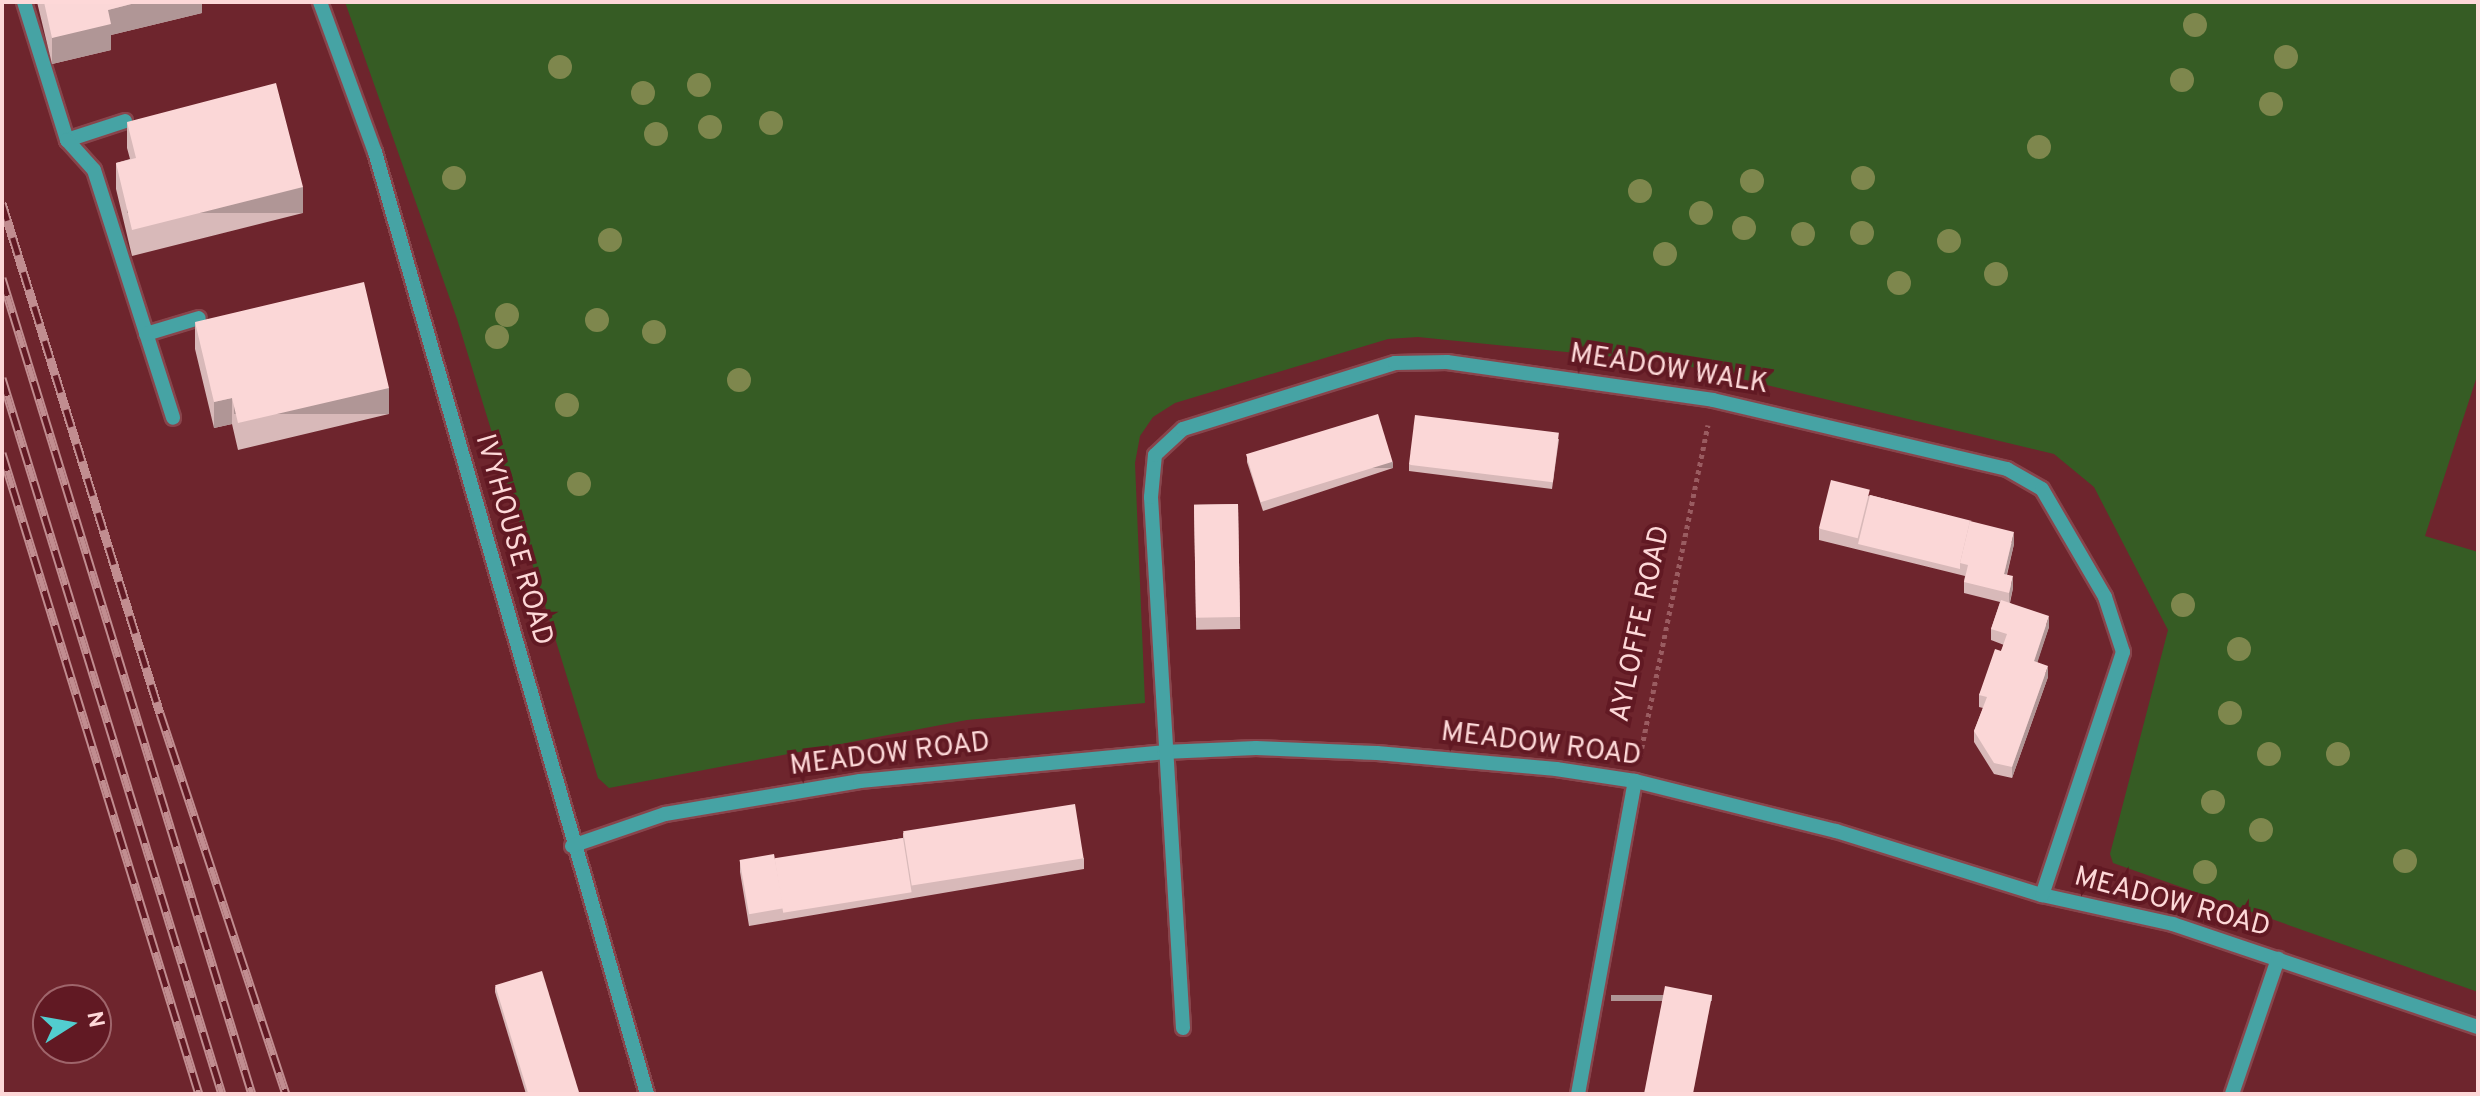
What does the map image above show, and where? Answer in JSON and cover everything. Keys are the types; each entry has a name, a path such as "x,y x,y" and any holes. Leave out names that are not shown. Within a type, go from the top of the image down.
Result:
{"street":[{"path":"24,2 67,140 94,170 173,418"},
{"name":"IVYHOUSE ROAD","path":"320,2 375,152 572,846 647,1094"},
{"path":"67,140 125,121"},
{"path":"146,334 199,318"},
{"name":"MEADOW WALK","path":"1183,1028 1151,497 1155,455 1183,429 1395,363 1447,362 1713,400 2007,469 2042,489 2063,518 2105,597 2123,652 2042,895"},
{"name":"MEADOW ROAD","path":"572,846 665,814 860,781 1164,752 1256,748 1377,753 1635,781 1836,831 2042,895 2173,924 2478,1027"},
{"path":"1578,1094 1635,781"},
{"path":"2232,1094 2278,959"}],"path":[{"name":"AYLOFFE ROAD","path":"1635,781 1713,400"}],"green space":[{"path":"345,2 2478,2 2478,373 2425,536 2478,552 2478,992 2113,863 2110,854 2168,630 2094,487 2054,454 1675,363 1418,337 1388,339 1175,403 1153,417 1140,436 1135,463 1145,703 967,720 609,788 598,778 457,319"}],"building":[{"path":"44,2 139,2 108,10 111,24 52,38"},
{"path":"276,83 303,187 132,230 116,163 136,158 127,122"},
{"path":"364,282 389,388 238,423 232,398 214,402 195,322"},
{"path":"1378,414 1393,462 1261,502 1246,454"},
{"path":"1415,415 1559,433 1553,482 1409,465"},
{"path":"1831,480 1870,490 1858,538 1819,529"},
{"path":"1870,495 1972,521 1960,569 1858,544"},
{"path":"1238,504 1240,617 1196,618 1194,505"},
{"path":"1970,521 2014,532 2004,574 2013,576 2009,593 1964,582 1968,565 1960,563"},
{"path":"2001,600 2049,616 2034,661 2048,666 2012,767 1994,763 1974,731 1987,697 1979,695 1995,649 2001,651 2007,634 1991,629"},
{"path":"1075,804 1084,858 912,886 903,831"},
{"path":"903,838 912,892 783,913 775,858"},
{"path":"774,854 784,908 749,914 740,860"},
{"path":"542,971 579,1093 528,1094 495,985"},
{"path":"1665,986 1712,995 1693,1094 1644,1094"}],"railway":[{"path":"2,203 160,713 286,1094"},
{"path":"2,278 252,1094"},
{"path":"2,378 222,1094"},
{"path":"2,453 199,1094"}]}
